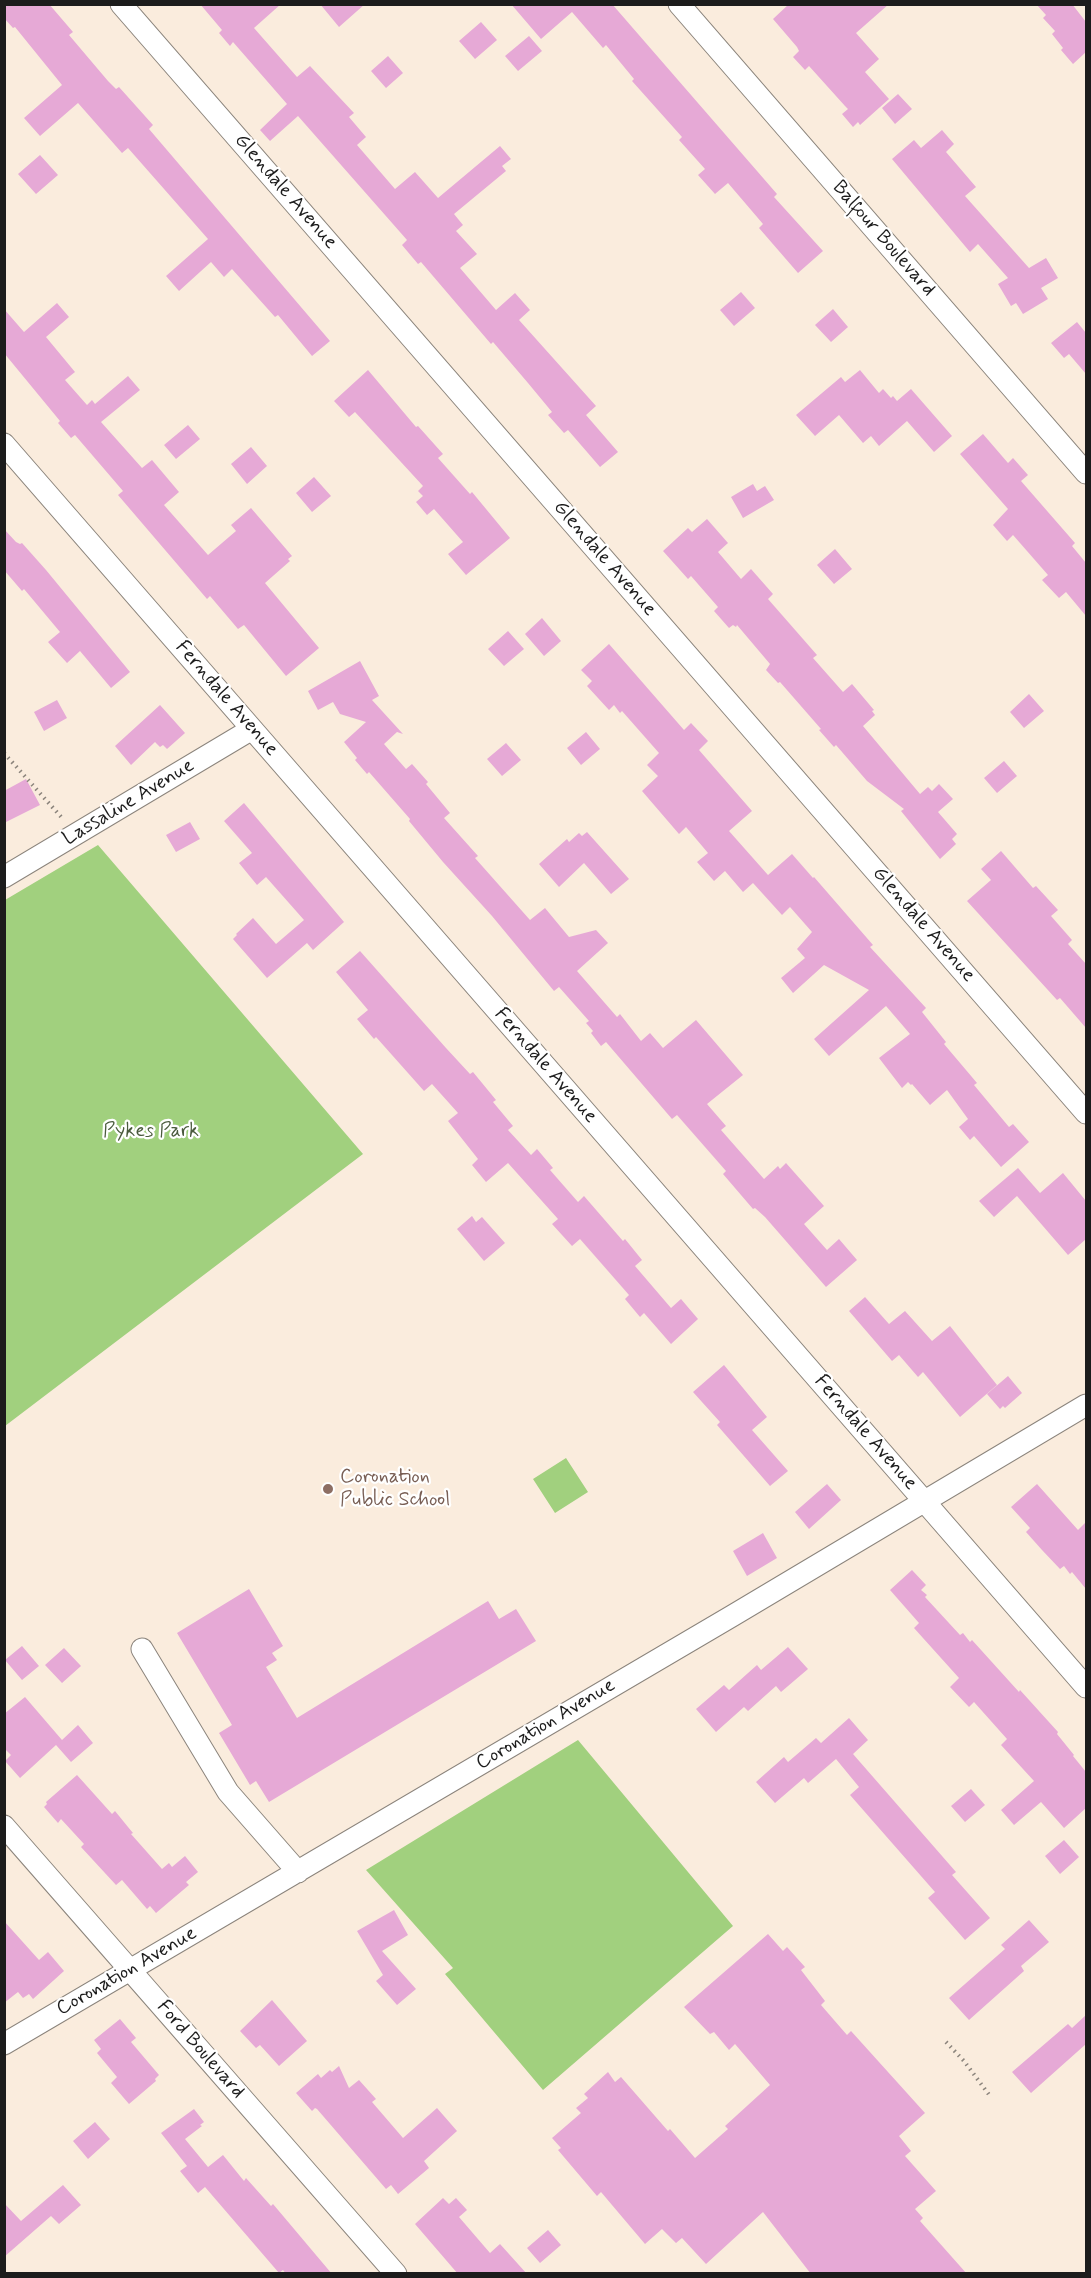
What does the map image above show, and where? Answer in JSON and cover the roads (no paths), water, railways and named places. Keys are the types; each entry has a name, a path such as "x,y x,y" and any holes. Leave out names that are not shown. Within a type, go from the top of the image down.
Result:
{"street":[{"name":"Glendale Avenue","path":"121,4 1086,1113"},
{"name":"Balfour Boulevard","path":"679,4 1086,473"},
{"name":"Ferndale Avenue","path":"4,444 1086,1688"},
{"name":"Lassaline Avenue","path":"4,877 252,729"},
{"name":"Coronation Avenue","path":"4,2044 1086,1405"},
{"path":"142,1649 228,1792 298,1872"},
{"name":"Ford Boulevard","path":"4,1826 396,2274"}],"place":[{"name":"Coronation Public School","path":"328,1489"}],"park label":[{"name":"Pykes Park","path":"151,1132"}]}
